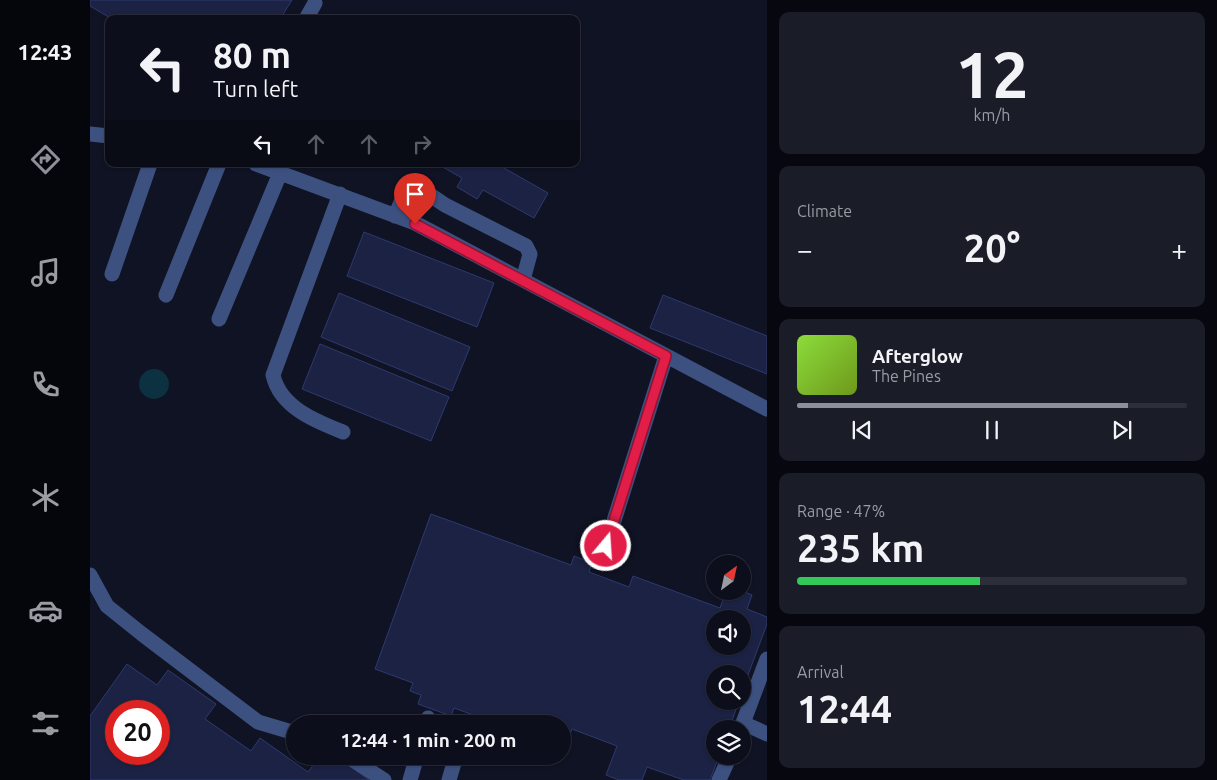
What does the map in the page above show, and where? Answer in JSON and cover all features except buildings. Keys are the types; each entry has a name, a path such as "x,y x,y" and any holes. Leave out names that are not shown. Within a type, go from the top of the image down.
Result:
{"lane":[{"path":"308,15 315,3"},
{"path":"90,134 105,136"},
{"path":"112,274 149,167"},
{"path":"166,295 218,167"},
{"path":"267,167 415,224 767,408"},
{"path":"219,319 281,171"},
{"path":"395,216 408,186 417,186 445,205 526,246 530,254 523,280"},
{"path":"340,194 273,374 275,384 284,397 303,415 343,432"},
{"path":"606,546 666,356"},
{"path":"90,575 107,606 142,634 258,722 286,730"},
{"path":"744,720 767,659"},
{"path":"751,729 767,734"},
{"path":"361,765 384,780"},
{"path":"410,780 414,765"},
{"path":"449,780 453,765"},
{"path":"719,780 726,765"}],"water":[{"path":"154,369 165,373 169,384 165,395 154,399 143,395 139,384 143,373"}],"route":[{"path":"415,224 666,356 606,546"}]}
